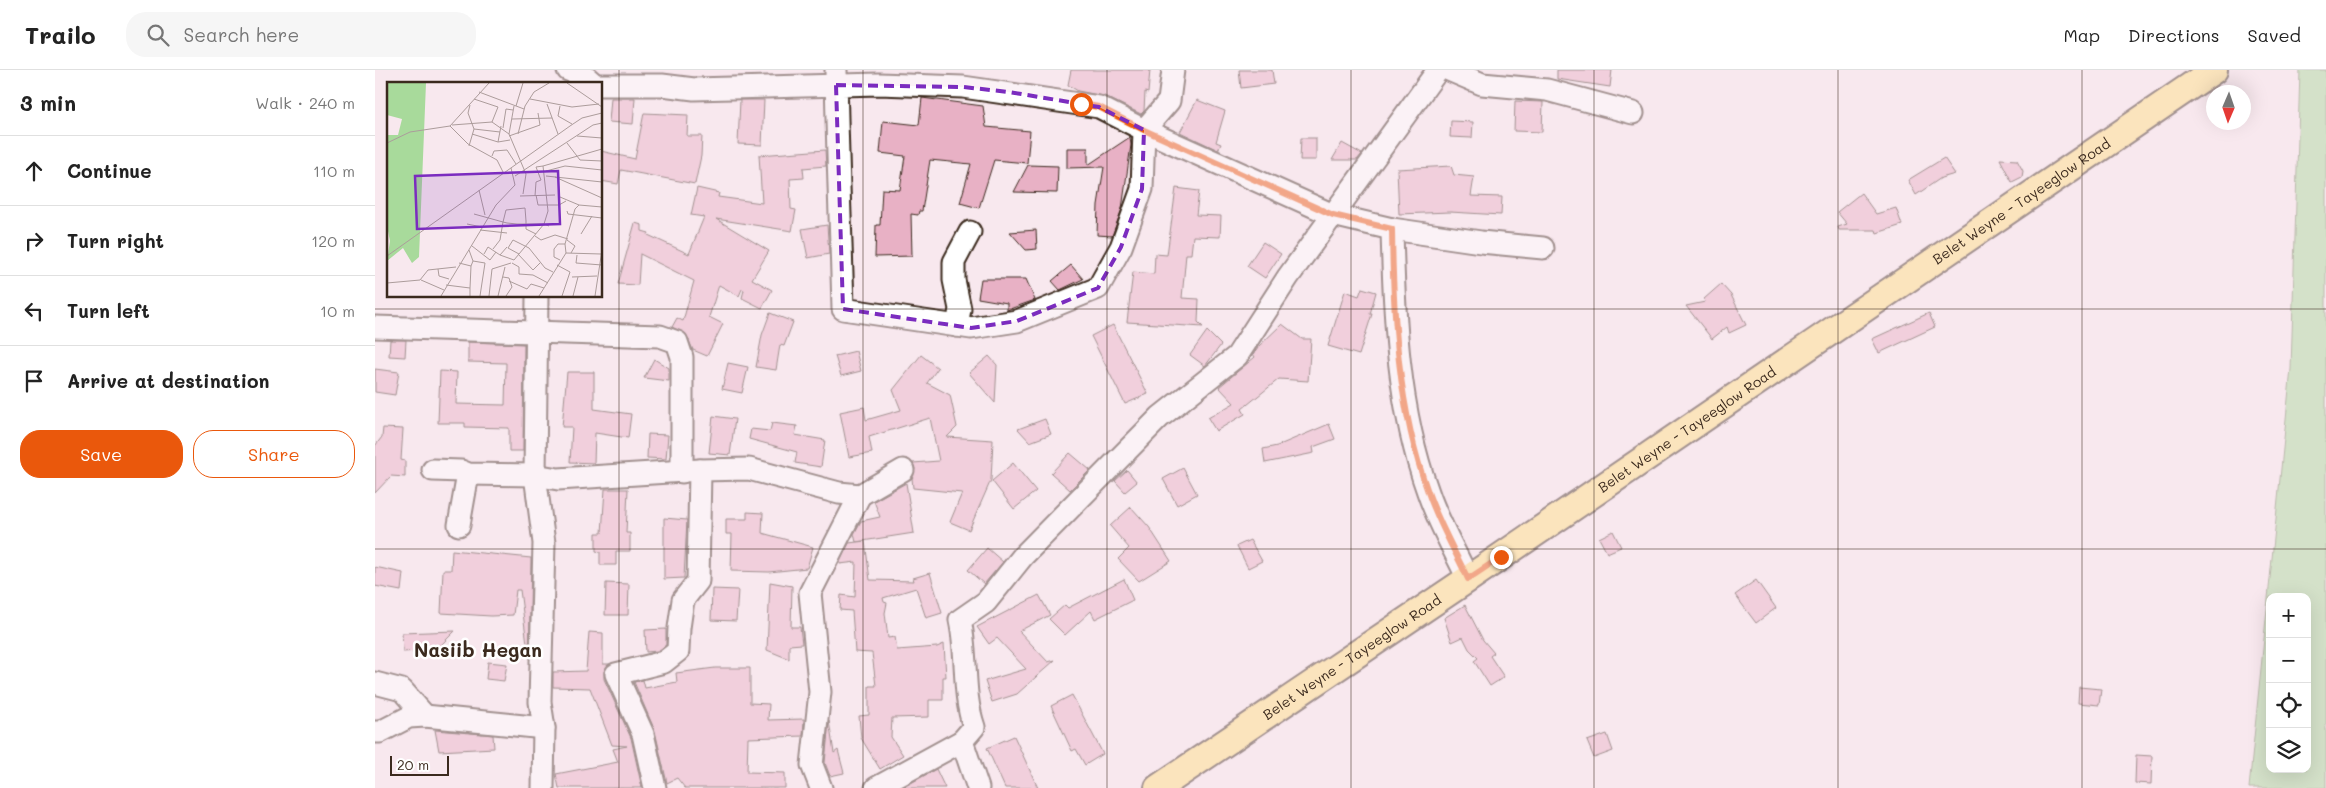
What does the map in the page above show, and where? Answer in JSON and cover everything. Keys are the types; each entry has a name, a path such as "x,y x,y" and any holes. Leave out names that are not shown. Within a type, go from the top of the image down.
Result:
{"main road":[{"name":"Belet Weyne - Tayeeglow Road","path":"1158,788 2214,70"}],"street":[{"path":"567,70 586,77 592,82"},
{"path":"597,82 607,70"},
{"path":"836,78 843,309 971,328 1017,321 1098,288 1121,246 1142,189 1144,130 1169,100 1173,70"},
{"path":"876,788 962,741 975,727 968,708 964,636 960,620 986,602 1023,556 1161,417 1237,356 1287,277 1438,70"},
{"path":"1449,70 1482,84 1547,90 1633,112"},
{"path":"603,85 662,85 694,89 836,78 964,78 1099,107 1144,130 1333,215 1392,229 1481,242 1543,248"},
{"path":"1392,229 1393,294 1407,414 1428,493 1468,579"},
{"path":"957,326 960,309 954,280 954,262 970,232"},
{"path":"537,298 535,475 544,544 540,702 544,728 543,788"},
{"path":"375,327 660,336 677,342 682,357 698,581 683,600 678,651 664,662 616,674 643,734 655,788"},
{"path":"433,470 461,471 468,474 535,475 557,480 749,469 839,492 860,495"},
{"path":"821,788 812,765 820,692 810,592 860,495 903,470"},
{"path":"459,525 468,474"},
{"path":"375,683 402,690 425,716"},
{"path":"375,732 380,732 409,718 425,716 544,728"},
{"path":"962,741 977,788"}],"highlighted area":[{"path":"836,85 963,87 1009,92 1099,107 1144,130 1142,189 1121,247 1098,288 1017,321 971,328 843,309"}],"green space":[{"path":"2300,70 2326,70 2326,788 2249,788 2266,618 2266,773 2311,773 2311,593 2269,593 2291,369"}],"building":[{"path":"1071,70 1150,70 1148,93 1145,92 1144,111 1141,114 1104,96 1078,91 1068,85"},
{"path":"1239,70 1272,70 1274,84 1241,88"},
{"path":"1557,70 1612,70 1610,87 1557,79"},
{"path":"611,98 635,98 633,124 609,122"},
{"path":"922,98 983,106 986,127 1030,131 1027,163 994,160 979,208 960,203 971,164 930,160 922,211 919,211 918,215 911,214 912,256 875,257 876,225 880,225 882,189 900,190 905,156 880,153 883,121 919,125"},
{"path":"740,100 764,100 762,145 738,144"},
{"path":"1197,100 1225,111 1216,142 1221,144 1218,150 1180,132"},
{"path":"1515,101 1543,102 1542,132 1514,131"},
{"path":"644,113 688,115 687,136 702,136 701,156 695,184 621,170 618,184 603,181 603,151 635,159"},
{"path":"1451,121 1473,122 1472,138 1450,137"},
{"path":"1130,137 1131,145 1122,209 1112,236 1097,235 1098,205 1104,167 1067,168 1067,148 1088,148 1088,165"},
{"path":"1301,138 1316,138 1316,160 1300,160"},
{"path":"1342,143 1362,154 1357,160 1332,160"},
{"path":"825,150 826,166 803,168 804,178 790,179 791,209 796,210 792,231 716,219 769,251 752,279 772,290 762,308 742,298 744,290 742,289 739,296 719,285 709,317 723,324 707,356 693,350 686,334 672,327 677,318 683,321 694,281 640,254 638,285 618,284 635,223 642,225 642,231 649,233 648,235 689,254 704,217 691,215 697,188 719,193 718,197 762,203 759,155"},
{"path":"1944,158 1955,174 1941,178 1916,195 1908,180"},
{"path":"2000,159 2017,160 2023,171 2022,177 2012,182"},
{"path":"1028,165 1058,166 1057,193 1014,192"},
{"path":"1451,166 1454,175 1474,177 1471,196 1502,197 1501,215 1450,212 1399,214 1397,169"},
{"path":"1176,188 1199,191 1196,215 1221,216 1220,237 1193,236 1191,254 1186,254 1182,298 1199,299 1198,322 1203,327 1127,322 1133,272 1154,274 1155,254 1167,255"},
{"path":"1861,193 1876,214 1896,208 1902,225 1877,233 1876,230 1839,230 1838,227 1847,224 1837,212"},
{"path":"827,225 829,254 808,258 802,229"},
{"path":"1036,230 1037,249 1026,250 1010,232"},
{"path":"1263,242 1281,254 1265,278 1247,266"},
{"path":"1071,265 1083,279 1060,290 1052,281"},
{"path":"981,279 1026,279 1035,300 1007,310 1007,303 978,298"},
{"path":"1721,284 1731,295 1746,325 1729,333 1727,327 1712,339 1686,306 1705,302 1704,299"},
{"path":"1362,288 1376,292 1370,314 1372,314 1359,355 1328,346 1345,291 1359,296"},
{"path":"770,313 793,322 784,346 780,345 776,370 756,367 762,335"},
{"path":"1929,313 1935,327 1879,353 1872,339"},
{"path":"1282,324 1302,339 1311,339 1308,381 1279,379 1242,409 1245,414 1216,431 1208,418 1234,403 1219,387 1255,357 1253,354 1258,347"},
{"path":"1113,325 1148,394 1125,404 1091,336"},
{"path":"1207,331 1221,345 1205,366 1190,355"},
{"path":"390,340 406,340 405,357 389,356"},
{"path":"468,342 524,344 523,451 509,451 509,428 465,427 465,423 438,423 440,371 457,372 456,404 505,405 506,363 468,362"},
{"path":"856,351 861,371 841,376 835,356"},
{"path":"921,355 938,368 927,383 950,395 957,427 947,437 993,440 991,480 969,530 950,522 962,493 913,488 912,478 915,469 913,463 939,461 930,418 869,437 872,453 849,457 840,412 864,407 866,420 901,410 893,390"},
{"path":"989,356 997,365 995,403 969,373"},
{"path":"654,359 669,368 669,381 644,378"},
{"path":"728,363 748,367 742,393 722,389"},
{"path":"375,369 399,372 395,395 375,392"},
{"path":"567,372 594,372 594,409 631,414 628,438 595,433 594,463 570,462 572,427 562,427"},
{"path":"713,416 735,419 730,455 709,453"},
{"path":"1045,419 1051,434 1030,442 1018,429"},
{"path":"772,423 797,426 795,435 825,440 821,467 795,463 797,452 749,439 751,429 770,431"},
{"path":"1329,424 1335,439 1313,447 1314,453 1265,463 1263,449 1277,446"},
{"path":"383,428 403,429 401,460 405,461 405,477 391,476 375,493 375,446 382,437"},
{"path":"648,434 668,435 666,459 647,458"},
{"path":"1070,453 1090,470 1070,490 1051,473"},
{"path":"1013,463 1036,491 1014,509 992,481"},
{"path":"1183,468 1197,494 1177,505 1163,479"},
{"path":"1127,470 1137,482 1125,492 1115,481"},
{"path":"906,483 914,533 856,542 854,534 861,521 880,517 874,501"},
{"path":"605,489 628,489 626,533 630,533 630,551 616,551 616,565 600,565 600,552 596,551 596,533 602,533"},
{"path":"1131,507 1149,527 1171,561 1139,581 1118,559 1129,548 1110,526"},
{"path":"747,512 763,513 762,533 813,547 807,568 769,572 731,571 732,534 726,534 726,519 747,519"},
{"path":"664,518 687,520 684,578 664,579"},
{"path":"1613,531 1621,547 1607,553 1599,538"},
{"path":"1250,540 1262,561 1248,568 1237,546"},
{"path":"865,541 870,580 914,581 913,578 930,573 942,613 926,618 916,588 883,598 884,602 887,603 885,613 888,638 895,637 897,650 937,647 944,644 946,677 943,677 943,700 929,700 929,717 892,718 891,737 903,755 880,769 861,738 859,716 869,715 869,686 876,686 872,653 855,652 852,611 840,610 841,595 855,597 856,562 840,564 840,562 849,543"},
{"path":"987,548 1003,562 984,584 968,570"},
{"path":"452,550 531,558 529,659 520,590 516,590 513,615 491,616 441,613 443,570 451,570"},
{"path":"375,567 403,573 401,591 375,586"},
{"path":"1124,579 1133,600 1095,619 1091,611 1065,635 1049,619 1065,605 1068,608"},
{"path":"1756,580 1776,608 1756,623 1735,595"},
{"path":"770,582 792,586 791,627 800,627 802,644 789,645 789,659 767,650"},
{"path":"606,583 629,584 628,615 605,615"},
{"path":"712,589 738,590 736,621 711,620"},
{"path":"1039,595 1050,615 1019,631 1048,662 1055,660 1017,694 992,702 985,681 1026,669 997,638 989,644 977,627"},
{"path":"1465,605 1483,640 1494,653 1490,656 1504,677 1490,686 1474,661 1478,658 1469,649 1463,637 1452,642 1444,618"},
{"path":"666,629 666,645 658,651 646,652 645,630"},
{"path":"455,631 436,650 403,652 402,633"},
{"path":"589,632 603,633 603,664 610,664 604,671 604,679 631,738 642,788 559,788 556,774 618,762 613,749 627,746 612,745 590,688 553,687 553,672 586,671"},
{"path":"488,662 507,664 504,681 486,679"},
{"path":"715,668 750,668 750,703 769,704 768,720 804,719 803,736 748,738 747,772 785,773 785,788 685,788 677,778 667,783 655,731 634,682 643,680 645,688 677,682 676,673"},
{"path":"2079,687 2101,689 2099,705 2078,703"},
{"path":"1072,695 1103,754 1085,765 1076,749 1072,751 1051,706"},
{"path":"829,721 834,753 838,750 844,773 830,776 825,763"},
{"path":"435,730 493,735 494,748 439,751"},
{"path":"1607,734 1613,751 1594,758 1587,741"},
{"path":"1014,736 1038,788 1005,788 987,748"},
{"path":"2136,755 2152,756 2151,784 2135,783"},
{"path":"936,769 945,788 902,788"}],"district":[{"name":"Nasiib Hegan","path":"478,650"}],"route":[{"path":"1081,104 1099,107 1144,130 1333,215 1392,229 1393,294 1407,414 1428,493 1468,579 1501,557"}]}
